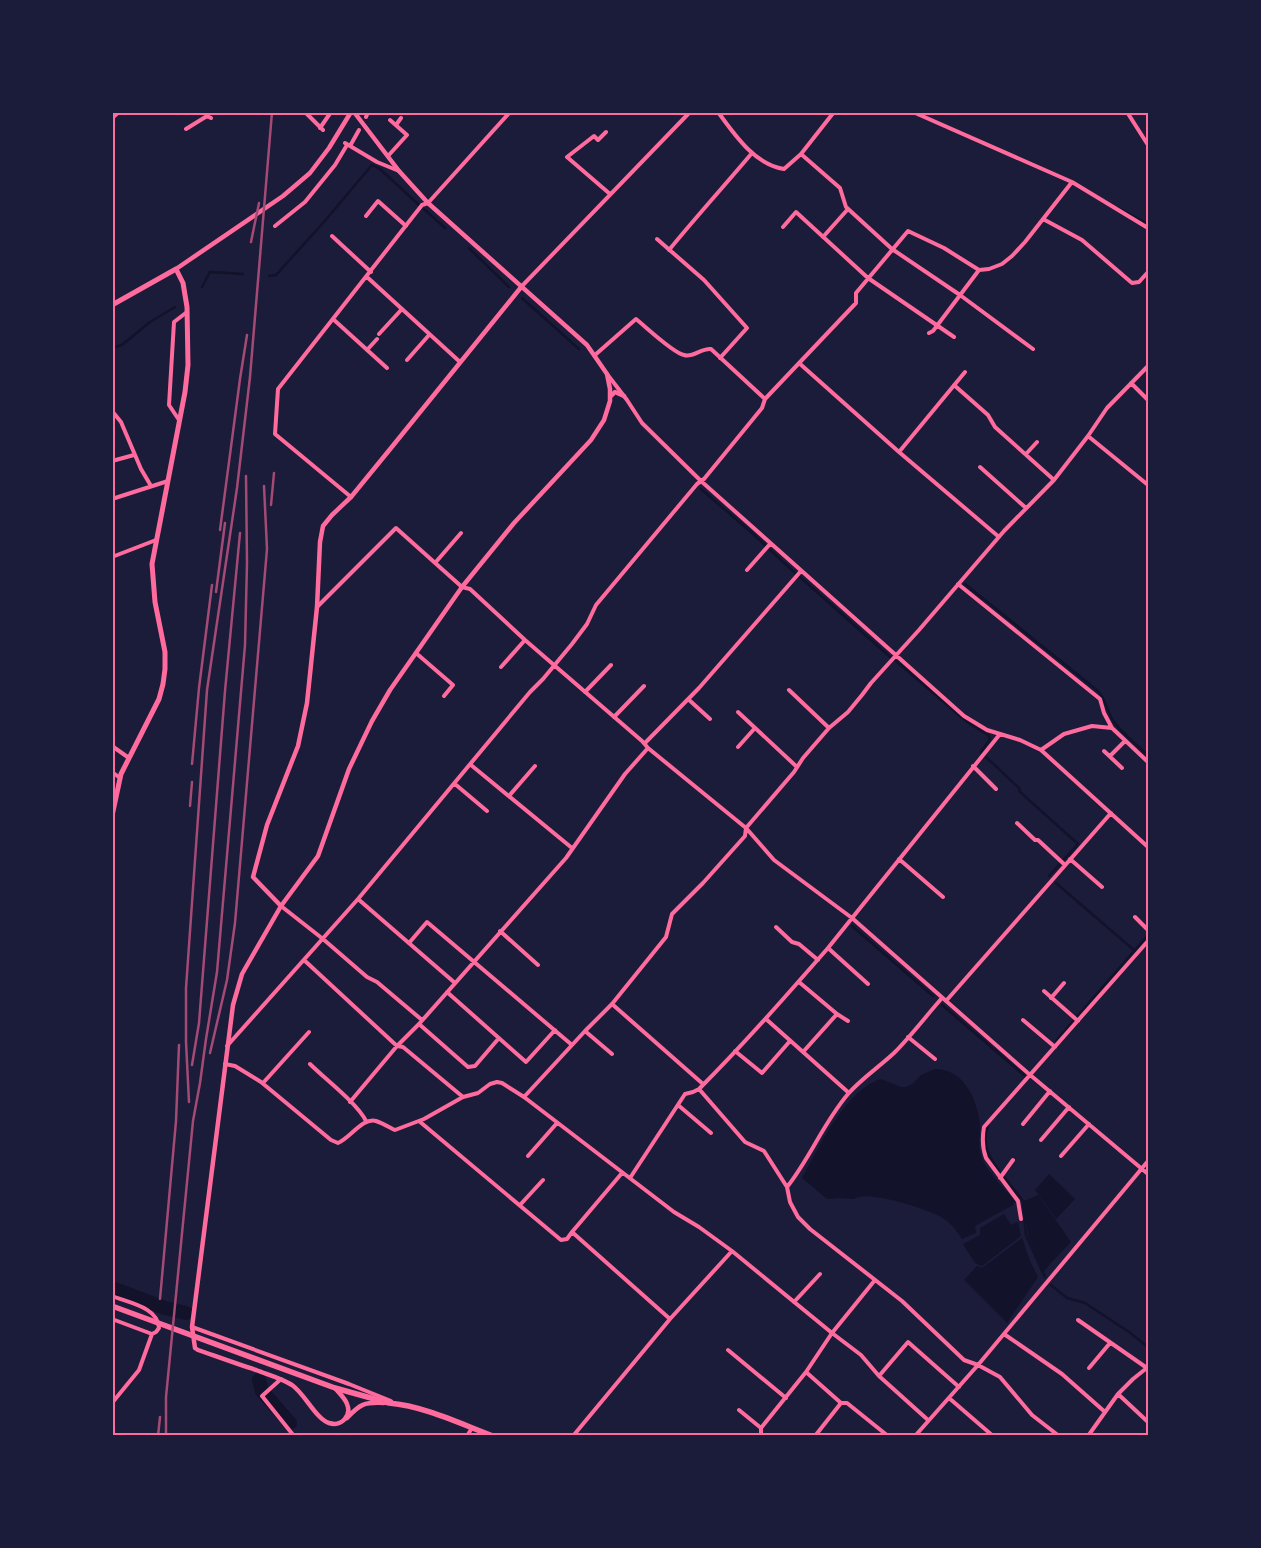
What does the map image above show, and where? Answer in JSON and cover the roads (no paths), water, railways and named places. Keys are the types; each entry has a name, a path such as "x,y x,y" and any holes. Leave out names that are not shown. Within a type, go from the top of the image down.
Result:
{"main road":[{"path":"112,305 176,270 183,283 187,312 188,365 180,422 152,564 153,583 165,652 165,669 159,699 128,758 120,778 112,816"},
{"path":"112,1306 335,1388 423,1410 493,1436"}],"street":[{"path":"112,118 119,112"},
{"path":"305,112 322,129 331,112"},
{"path":"176,270 283,196 310,173 352,112 399,171 428,202 587,345 642,423 768,545 964,716 987,730 1020,740 1041,750 1148,847"},
{"path":"351,496 275,434 278,389 422,205 428,202 510,112"},
{"path":"422,1020 281,906 253,877 267,825 298,746 307,703 318,607 320,542 323,526 332,514 351,496 522,286 690,112"},
{"path":"718,112 752,153 772,166 784,169 801,154 834,112"},
{"path":"913,112 1072,182 1148,228"},
{"path":"1127,112 1148,146"},
{"path":"186,129 208,115"},
{"path":"396,125 401,118"},
{"path":"388,156 407,135 390,120"},
{"path":"275,226 305,202 335,165 359,130"},
{"path":"606,132 598,140 594,136 567,157 610,194"},
{"path":"347,145 377,162 399,171"},
{"path":"669,250 752,153"},
{"path":"801,154 840,188 846,207 892,249 960,295 1033,349"},
{"path":"227,1046 358,899 530,692 543,680 586,624 596,605 762,408 765,399 856,302 856,293 908,230 944,248 979,270 989,269 1002,264 1025,242 1072,182"},
{"path":"366,216 378,201 406,226"},
{"path":"823,237 848,209"},
{"path":"783,227 796,212 868,278 954,337"},
{"path":"1043,219 1082,240 1132,283 1139,282 1148,272"},
{"path":"332,236 371,272"},
{"path":"657,239 704,280 747,328 720,358"},
{"path":"928,333 937,326 979,270"},
{"path":"367,277 460,362"},
{"path":"379,334 402,309"},
{"path":"180,422 169,405 174,322 187,312"},
{"path":"595,355 636,319 676,352 684,356 710,349 765,399"},
{"path":"333,320 386,368"},
{"path":"407,360 429,335"},
{"path":"367,350 377,339"},
{"path":"799,363 899,452 999,536"},
{"path":"524,1097 612,1004 666,937 672,914 703,884 745,836 746,828 797,767 802,758 829,728 848,712 999,536 1054,480 1107,408 1148,366"},
{"path":"899,452 965,372"},
{"path":"389,1403 362,1404 340,1423 332,1424 325,1422 318,1416 294,1386 281,1379 195,1348 192,1327 233,1006 242,974 281,906 318,856 349,769 368,729 390,690 462,587 514,523 591,440 604,420 610,398 608,374"},
{"path":"1131,383 1148,400"},
{"path":"954,385 988,415 995,427 1054,480"},
{"path":"610,398 615,392 624,396"},
{"path":"112,411 121,422 134,455 151,486"},
{"path":"1088,436 1148,485"},
{"path":"1026,454 1036,442"},
{"path":"112,461 134,455"},
{"path":"980,467 1026,508"},
{"path":"112,499 168,482"},
{"path":"318,607 396,528 462,587 470,589 525,640 645,743 648,748 746,828 774,860 852,918 1029,1074 1148,1174"},
{"path":"435,563 461,533"},
{"path":"112,557 156,540"},
{"path":"747,570 768,545"},
{"path":"645,743 688,699 800,571"},
{"path":"958,584 1100,698 1104,713 1112,728 1148,762"},
{"path":"501,667 525,640"},
{"path":"416,653 453,685 444,696"},
{"path":"586,692 611,665"},
{"path":"614,717 644,686"},
{"path":"788,690 829,728"},
{"path":"688,699 710,718"},
{"path":"738,712 797,767"},
{"path":"1041,750 1064,734 1092,726 1112,728"},
{"path":"738,747 754,728"},
{"path":"630,1178 685,1094 699,1089 766,1019 818,960 1000,734"},
{"path":"1110,756 1125,740"},
{"path":"112,746 128,758"},
{"path":"350,1102 397,1046 419,1024 566,858 624,774 648,748"},
{"path":"1104,751 1122,768"},
{"path":"471,765 572,848"},
{"path":"509,796 535,766"},
{"path":"974,766 996,789"},
{"path":"112,772 120,778"},
{"path":"455,784 487,811"},
{"path":"946,1002 1063,863 1070,859 1111,813"},
{"path":"1017,823 1063,863"},
{"path":"899,859 943,897"},
{"path":"1070,859 1102,888"},
{"path":"358,899 455,983"},
{"path":"1136,917 1148,930"},
{"path":"409,943 427,922 572,1045"},
{"path":"776,927 792,942 799,944 818,960"},
{"path":"500,931 538,965"},
{"path":"1021,1219 1018,1201 989,1164 983,1150 984,1126 1029,1074 1034,1072 1076,1020 1148,941"},
{"path":"828,948 868,984"},
{"path":"304,960 397,1046 403,1047 463,1097"},
{"path":"798,982 848,1021"},
{"path":"1051,998 1064,983"},
{"path":"1044,991 1076,1020"},
{"path":"447,992 526,1062 554,1030"},
{"path":"787,1187 800,1170 831,1116 849,1093 895,1052 942,998"},
{"path":"612,1004 703,1084"},
{"path":"802,1052 837,1014"},
{"path":"766,1019 849,1093"},
{"path":"1023,1020 1055,1048"},
{"path":"419,1024 468,1067 472,1068 499,1038"},
{"path":"585,1031 612,1054"},
{"path":"263,1083 309,1032"},
{"path":"908,1038 935,1059"},
{"path":"735,1051 762,1073 790,1042"},
{"path":"226,1064 235,1066 263,1083 331,1140 338,1143 366,1121 374,1120 395,1130 436,1113 463,1097 478,1093 490,1084 502,1083 524,1097 674,1212 699,1227 732,1251 861,1355 879,1376 928,1420"},
{"path":"310,1064 350,1102 366,1121"},
{"path":"699,1089 746,1142 764,1151 787,1187 790,1202 798,1217 810,1229 902,1301 964,1360 1000,1377 1032,1415 1059,1436"},
{"path":"1022,1124 1050,1091"},
{"path":"678,1105 711,1133"},
{"path":"1041,1140 1069,1107"},
{"path":"419,1121 561,1240 567,1238 622,1173"},
{"path":"528,1156 557,1123"},
{"path":"1061,1156 1089,1124"},
{"path":"1000,1178 1013,1160"},
{"path":"915,1436 978,1365 1148,1161"},
{"path":"520,1205 543,1180"},
{"path":"572,1232 670,1319"},
{"path":"573,1436 670,1319 732,1251"},
{"path":"794,1302 820,1274"},
{"path":"762,1436 762,1428 806,1372 832,1333 875,1280"},
{"path":"112,1296 153,1312 159,1322 159,1328 152,1334 139,1370 112,1403"},
{"path":"112,1319 152,1334"},
{"path":"1078,1320 1148,1367 1118,1394 1088,1436"},
{"path":"192,1327 349,1384 398,1404"},
{"path":"1004,1334 1062,1374 1105,1412"},
{"path":"879,1376 908,1342 959,1387"},
{"path":"1089,1368 1110,1343"},
{"path":"728,1350 786,1398"},
{"path":"806,1372 841,1403 847,1403 888,1436"},
{"path":"281,1379 262,1396 294,1436"},
{"path":"335,1388 347,1404 348,1412 346,1419"},
{"path":"1118,1394 1148,1422"},
{"path":"949,1398 993,1436"},
{"path":"815,1436 841,1403"},
{"path":"739,1410 762,1428"},
{"path":"467,1436 472,1428"},
{"path":"285,1436 290,1430"}],"waterway":[{"path":"269,276 276,275 372,165 380,169 419,205"},
{"path":"1118,208 1146,223"},
{"path":"424,209 445,228"},
{"path":"469,248 509,287"},
{"path":"202,287 210,272 243,274"},
{"path":"522,298 579,349"},
{"path":"112,348 122,345 150,322 175,307"},
{"path":"701,489 795,573"},
{"path":"800,577 890,657"},
{"path":"965,584 1098,691 1112,719 1124,734 1148,756"},
{"path":"896,661 967,722 988,735 990,739 981,752"},
{"path":"986,757 1020,789 1019,791 1078,844 1049,876"},
{"path":"1056,883 1135,951"},
{"path":"852,926 933,996"},
{"path":"1056,1041 1148,935"},
{"path":"942,1005 1025,1076"},
{"path":"988,1126 985,1138 987,1150 999,1171"},
{"path":"1004,1177 1023,1201 1026,1235 1045,1277"},
{"path":"1051,1285 1067,1298 1085,1303 1148,1347"},
{"path":"112,1288 165,1308 186,1313"},
{"path":"259,1380 262,1391 290,1423"}],"railway":[{"path":"189,1102 186,988 207,690 237,488 250,377 272,112"},
{"path":"251,242 259,203"},
{"path":"220,530 247,335"},
{"path":"271,505 274,473"},
{"path":"166,1436 166,1397 193,1121 217,972 245,645 247,563 246,476"},
{"path":"210,1053 227,980 235,923 267,549 264,486"},
{"path":"216,592 225,523"},
{"path":"192,1065 199,1023 225,691 240,533"},
{"path":"192,764 212,585"},
{"path":"190,806 192,782"},
{"path":"160,1299 176,1121 179,1045"},
{"path":"158,1436 160,1417"}]}
